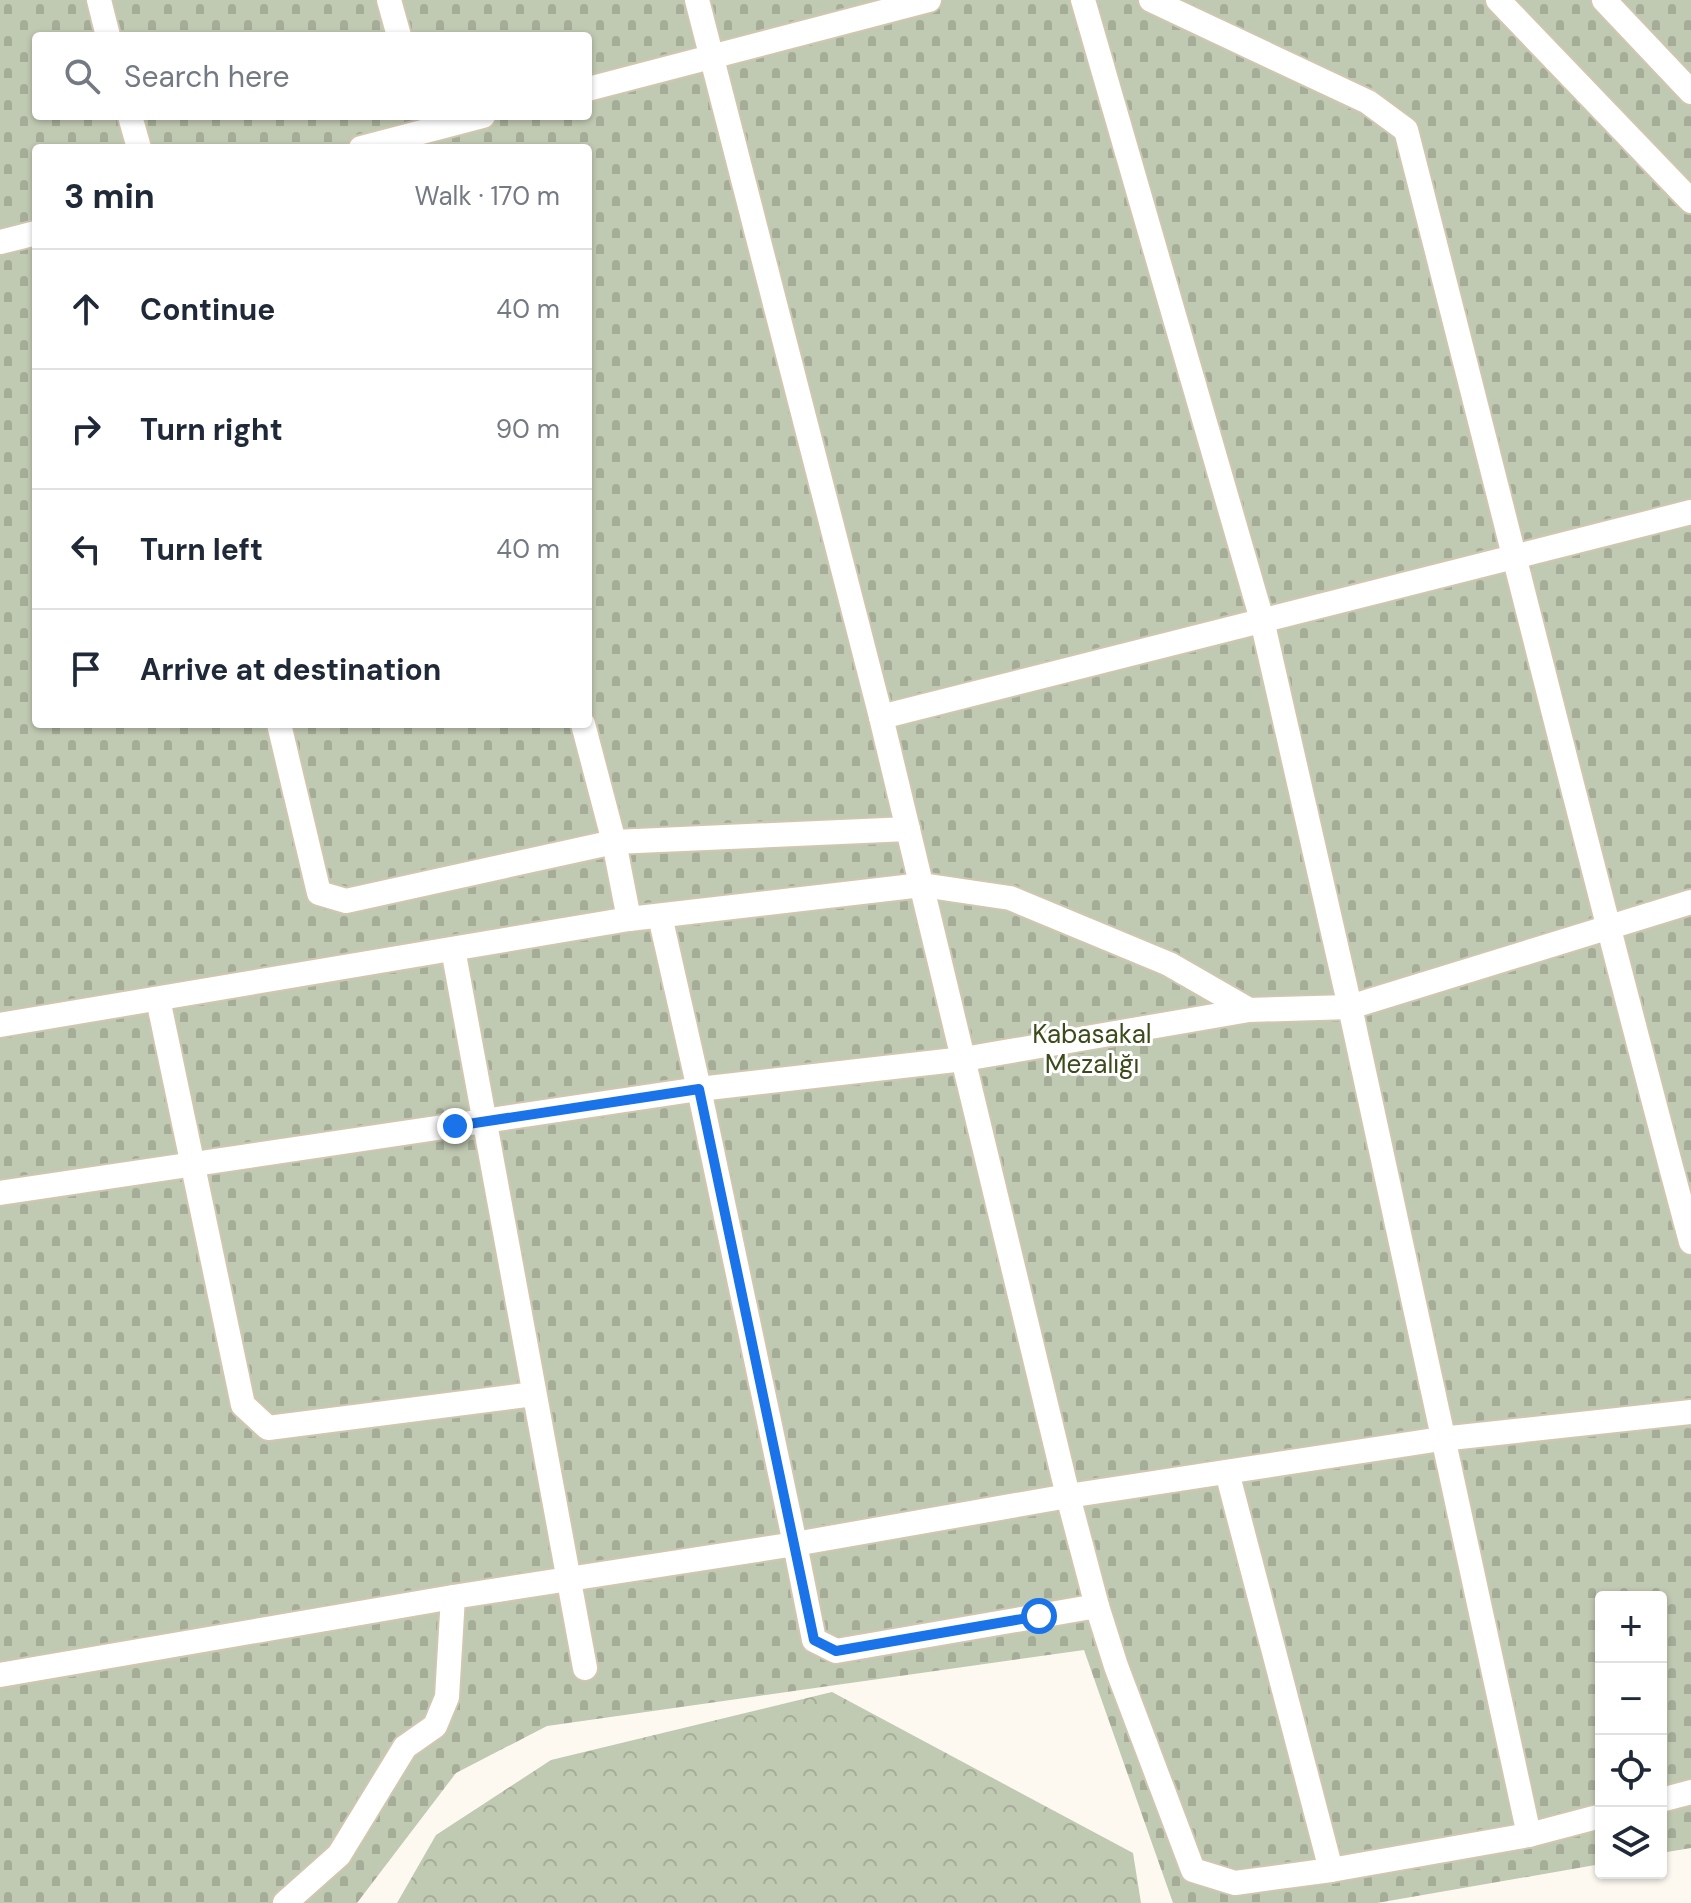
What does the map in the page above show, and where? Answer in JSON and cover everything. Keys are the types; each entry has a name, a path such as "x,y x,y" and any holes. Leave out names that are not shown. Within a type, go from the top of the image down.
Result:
{"lane":[{"path":"99,0 107,32"},
{"path":"389,0 398,32"},
{"path":"697,0 881,717 1097,1606 1116,1666 1193,1870 1235,1883 1331,1870 1529,1835 1595,1818"},
{"path":"592,88 929,0"},
{"path":"1083,0 1262,620 1350,1007 1529,1835"},
{"path":"1151,0 1368,102 1406,130 1516,556 1606,927 1691,1242"},
{"path":"1498,0 1691,201"},
{"path":"1604,0 1691,92"},
{"path":"131,120 138,144"},
{"path":"377,144 468,120"},
{"path":"0,242 32,234"},
{"path":"881,717 1691,512"},
{"path":"280,728 319,893 346,901 614,842 908,829"},
{"path":"584,728 614,842 629,919"},
{"path":"0,1025 629,919 922,885 1010,898 1169,964 1249,1010"},
{"path":"0,1193 699,1089 964,1059 1249,1010 1350,1007 1691,902"},
{"path":"660,916 814,1640 836,1651 1097,1606"},
{"path":"453,949 585,1668"},
{"path":"158,999 243,1405 268,1428 534,1394"},
{"path":"0,1675 1068,1496 1441,1439 1691,1412"},
{"path":"1227,1472 1331,1870"},
{"path":"285,1903 339,1855 405,1747 435,1726 447,1697 453,1597"},
{"path":"1667,1798 1691,1792"}],"green space":[{"name":"Kabasakal Mezalığı","path":"0,0 1691,0 1691,1848 1667,1852 1667,1591 1595,1591 1595,1865 1377,1903 1173,1903 1084,1650 547,1726 456,1773 357,1903 0,1903"},
{"path":"832,1692 1133,1853 1141,1903 397,1903 436,1835 551,1760"}],"route":[{"path":"455,1126 699,1089 814,1640 836,1651 1039,1616"}]}
